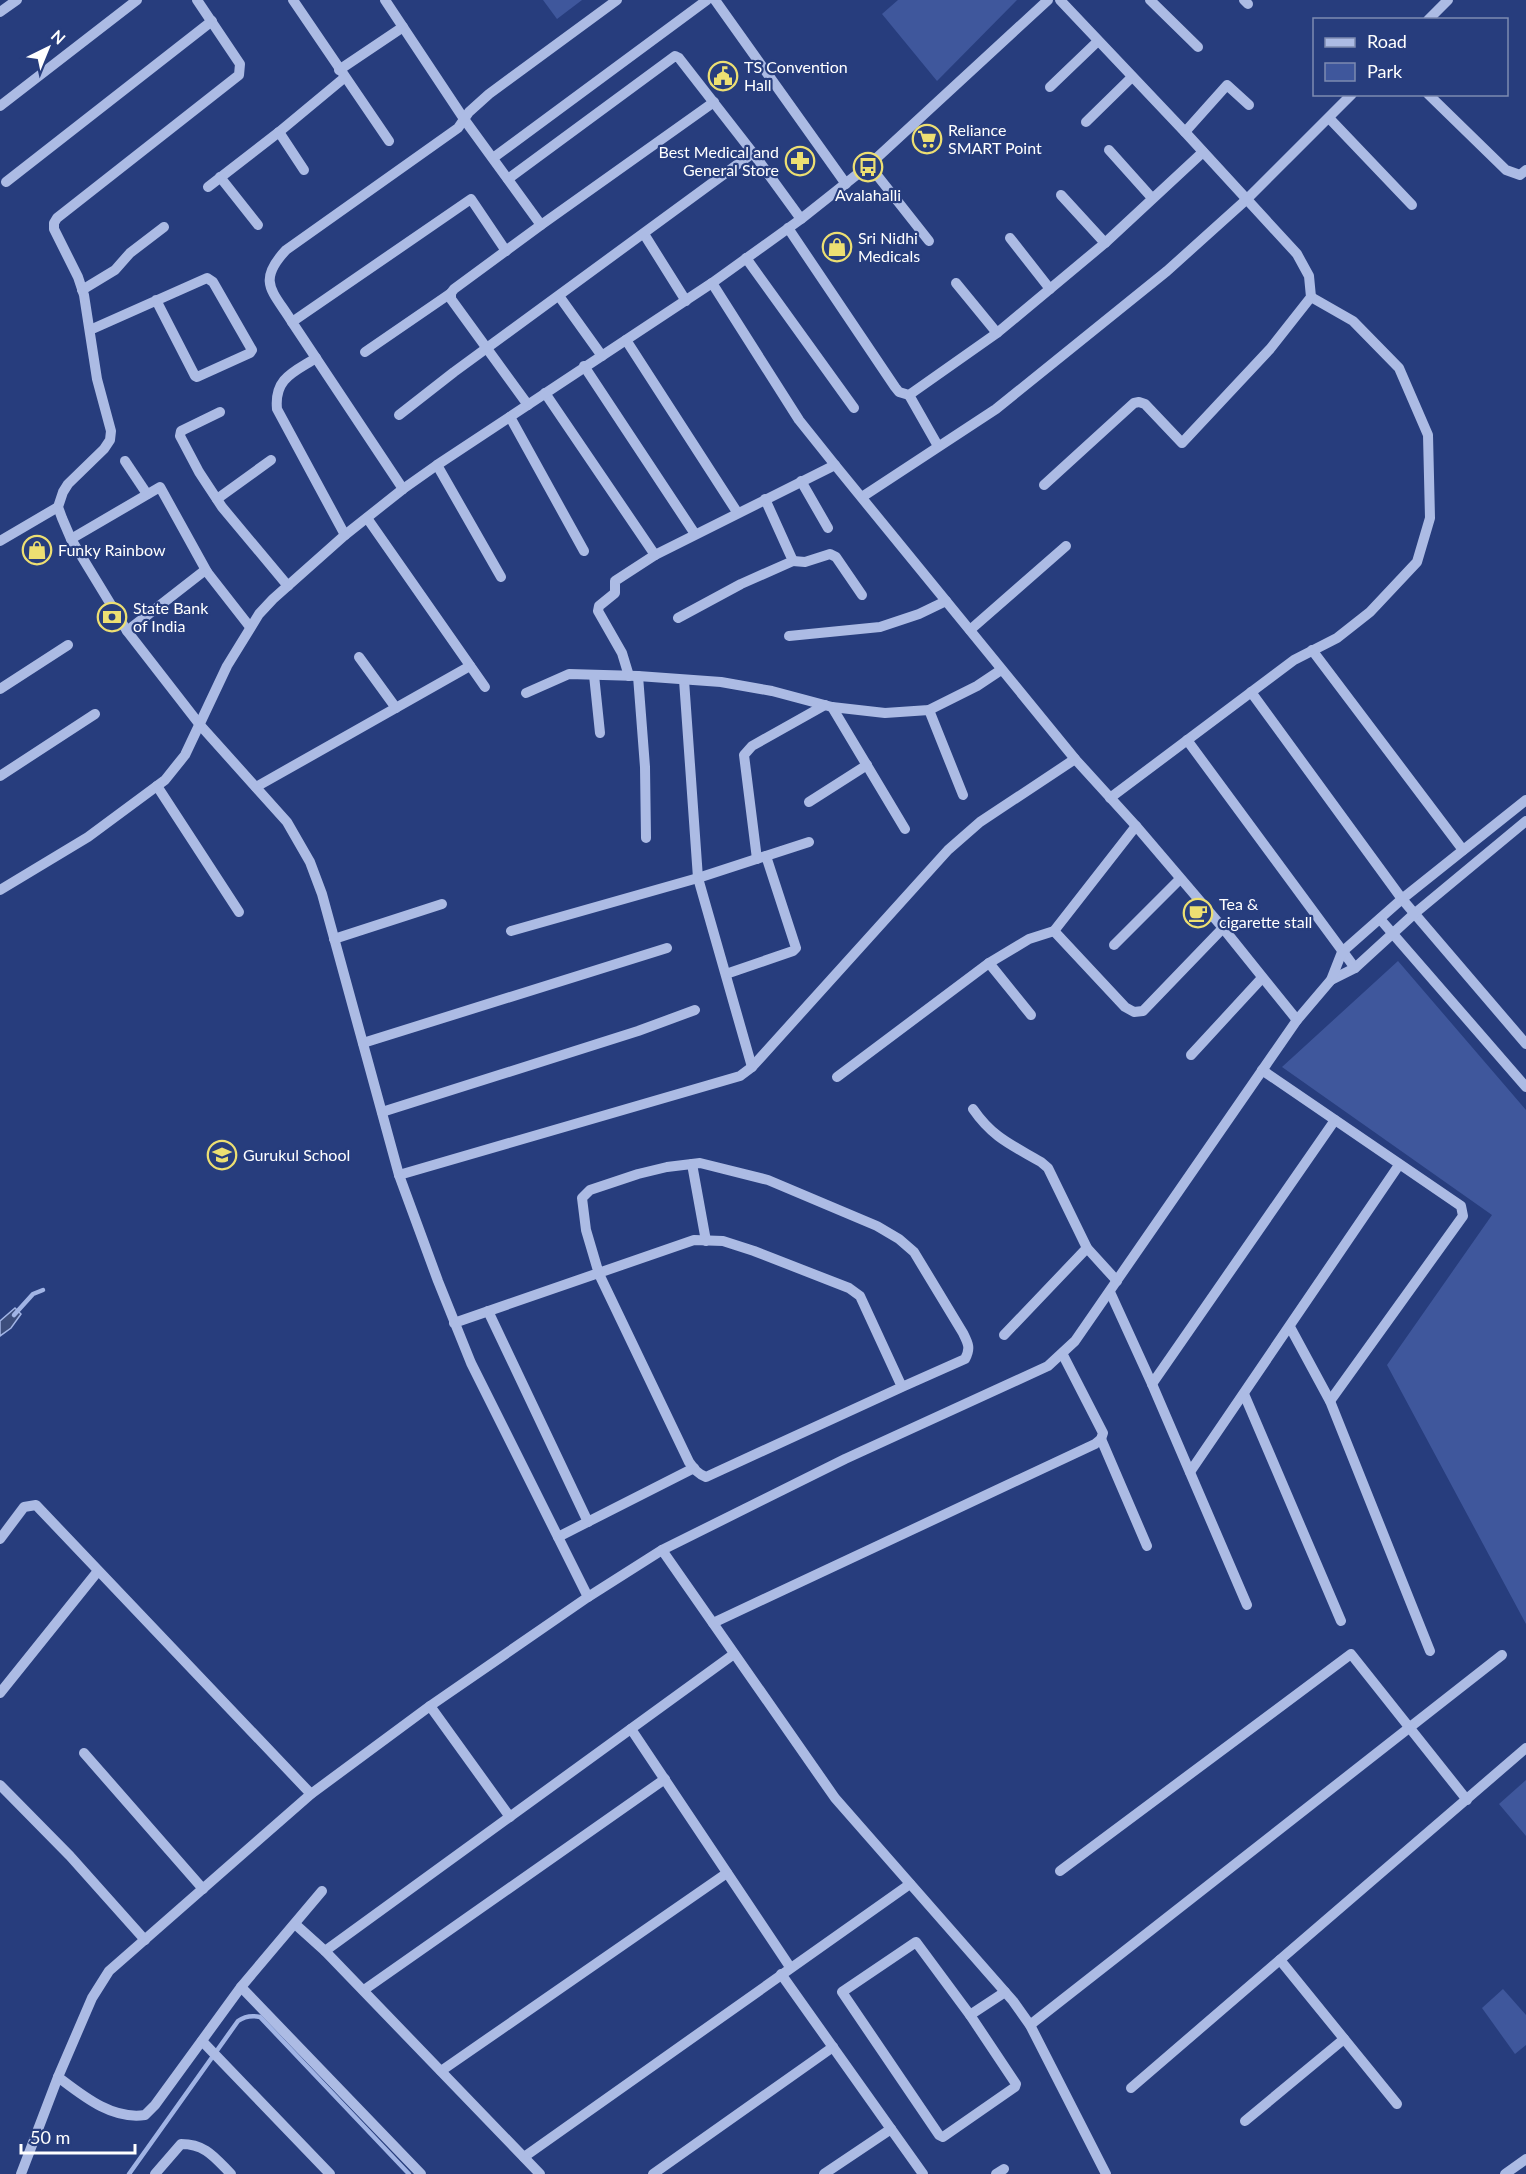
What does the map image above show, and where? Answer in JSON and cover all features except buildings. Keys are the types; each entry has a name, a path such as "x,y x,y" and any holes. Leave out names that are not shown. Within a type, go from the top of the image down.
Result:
{"street":[{"path":"0,12 17,0"},
{"path":"0,106 137,0"},
{"path":"0,542 58,507 68,484 104,449 110,440 111,431 97,379 82,290 54,229 54,223 57,218 239,75 240,64 197,0"},
{"path":"293,0 389,141"},
{"path":"385,0 464,119 541,225"},
{"path":"403,489 292,322 269,284 268,276 277,259 286,250 458,128 468,112 489,94 617,0"},
{"path":"493,158 707,0"},
{"path":"715,0 846,184"},
{"path":"0,890 88,837 165,780 185,755 227,666 250,627 273,600 345,535 437,465 584,366 686,301 801,219 869,165 1048,0"},
{"path":"1044,485 1139,402 1145,404 1182,443 1270,349 1311,297 1309,276 1297,254 1060,0"},
{"path":"1150,0 1198,47"},
{"path":"1430,18 1448,0"},
{"path":"6,182 212,21"},
{"path":"208,187 279,132 342,74 403,27"},
{"path":"1050,87 1098,40"},
{"path":"508,179 675,56 680,58 801,219"},
{"path":"1086,122 1132,77"},
{"path":"1185,132 1227,85 1249,105"},
{"path":"862,497 996,409 1167,271 1247,199 1350,96"},
{"path":"1430,96 1506,170 1520,176 1526,171"},
{"path":"365,352 451,293 541,225 714,102"},
{"path":"1329,118 1412,205"},
{"path":"279,132 304,170"},
{"path":"1109,150 1152,198"},
{"path":"909,395 997,333 1105,243 1203,152"},
{"path":"399,416 454,372 753,153"},
{"path":"869,165 929,241"},
{"path":"220,177 258,225"},
{"path":"1061,195 1105,243"},
{"path":"292,322 471,199 506,251"},
{"path":"82,290 115,270 130,253 164,227"},
{"path":"788,228 895,387 900,392 909,395 938,446"},
{"path":"644,234 686,301"},
{"path":"1010,238 1050,289"},
{"path":"746,258 854,408"},
{"path":"90,330 156,300 207,278 211,279 252,350 195,376 156,300"},
{"path":"712,283 799,420 1001,670 1075,759 1223,928 1297,1020"},
{"path":"957,283 997,333"},
{"path":"451,293 451,299 528,405"},
{"path":"559,296 602,356"},
{"path":"1110,798 1294,660 1337,638 1370,612 1417,562 1430,518 1428,435 1399,368 1353,321 1311,297"},
{"path":"626,340 737,513"},
{"path":"316,358 287,376 279,386 276,398 277,409 345,535"},
{"path":"584,366 695,534"},
{"path":"545,393 655,555"},
{"path":"220,412 180,433 199,472 217,499 288,586"},
{"path":"510,417 584,551"},
{"path":"125,460 147,494"},
{"path":"217,499 271,460"},
{"path":"437,465 501,577"},
{"path":"646,838 645,767 634,676 598,611 599,606 615,593 615,581 655,555 835,465"},
{"path":"801,481 828,528"},
{"path":"71,539 160,487 207,572 250,627"},
{"path":"765,499 793,561"},
{"path":"58,507 71,539 127,631 200,725 287,822 310,862 322,894 399,1175 454,1323 471,1363 588,1597"},
{"path":"367,518 485,687"},
{"path":"970,630 1066,546"},
{"path":"678,618 714,601 741,584 793,561 805,562 830,554 836,557 862,596"},
{"path":"127,631 202,572 207,572"},
{"path":"789,636 880,627 919,614 946,601"},
{"path":"0,689 68,645"},
{"path":"1312,650 1463,850"},
{"path":"359,657 396,708"},
{"path":"256,787 470,666"},
{"path":"526,693 569,674 634,676 721,682 772,691 829,706 885,713 929,710 977,686 1001,670"},
{"path":"594,675 600,733"},
{"path":"684,680 698,878 753,1067"},
{"path":"1251,692 1402,899 1526,1044"},
{"path":"829,706 905,829"},
{"path":"726,974 796,948 761,857 744,755 752,746 829,706"},
{"path":"929,710 963,795"},
{"path":"0,776 95,714"},
{"path":"1187,740 1355,968"},
{"path":"399,1175 740,1076 753,1067 948,850 980,822 1075,759"},
{"path":"809,802 867,765"},
{"path":"157,786 239,912"},
{"path":"21,2174 58,2076 92,1998 109,1971 311,1794 430,1706 588,1597 662,1550 845,1459 1048,1366 1063,1354 1110,1292 1297,1020 1331,980 1342,952 1402,899 1526,800"},
{"path":"1331,980 1355,968 1414,914 1526,821"},
{"path":"837,1077 989,963 1029,939 1054,931 1136,826"},
{"path":"511,932 698,878 809,842"},
{"path":"1114,945 1180,879"},
{"path":"334,939 442,904"},
{"path":"1380,919 1526,1087"},
{"path":"1054,931 1125,1007 1134,1012 1143,1011 1223,928"},
{"path":"363,1043 667,948"},
{"path":"989,963 1031,1015"},
{"path":"1191,1055 1262,978"},
{"path":"382,1112 638,1031 695,1010"},
{"path":"1262,1070 1461,1206 1463,1216 1330,1401"},
{"path":"972,1109 994,1134 1048,1168 1088,1248 1117,1281"},
{"path":"1152,1384 1335,1120"},
{"path":"700,1163 768,1180 877,1226 899,1239 914,1252 963,1333 969,1345 969,1353 965,1359 706,1477 689,1462 599,1274 582,1209 582,1198 585,1194 590,1190 638,1174 667,1167 700,1163"},
{"path":"692,1164 706,1241"},
{"path":"1190,1472 1399,1165"},
{"path":"454,1323 694,1240 723,1241 849,1288 860,1296 902,1388"},
{"path":"1004,1335 1088,1248"},
{"path":"1110,1292 1247,1605"},
{"path":"488,1311 588,1522"},
{"path":"1290,1327 1330,1401 1430,1651"},
{"path":"713,1623 1095,1444 1101,1439 1103,1433 1063,1354"},
{"path":"1244,1394 1341,1621"},
{"path":"1101,1439 1147,1546"},
{"path":"558,1537 694,1468"},
{"path":"0,1539 24,1508 36,1505 311,1794"},
{"path":"662,1550 835,1798 1005,1992 1030,2025 1106,2174"},
{"path":"0,1693 98,1570"},
{"path":"325,1951 734,1654"},
{"path":"1060,1871 1351,1654 1467,1800"},
{"path":"1030,2025 1502,1655"},
{"path":"430,1706 510,1817"},
{"path":"631,1729 728,1873 833,2047 923,2174"},
{"path":"1131,2088 1526,1748"},
{"path":"84,1753 203,1889"},
{"path":"364,1990 665,1779"},
{"path":"0,1785 70,1856 145,1940"},
{"path":"441,2071 728,1873"},
{"path":"524,2157 909,1884"},
{"path":"58,2076 80,2094 120,2115 145,2115 155,2105 241,1987 322,1891"},
{"path":"295,1924 364,1990 540,2174"},
{"path":"916,1942 970,2015 1016,2086 943,2137 939,2135 842,1992 916,1942"},
{"path":"1280,1960 1397,2104"},
{"path":"241,1987 421,2174"},
{"path":"970,2015 1005,1992"},
{"path":"1245,2121 1344,2039"},
{"path":"202,2041 330,2174"},
{"path":"653,2174 833,2047"},
{"path":"824,2174 891,2129"},
{"path":"155,2174 181,2144 195,2144 213,2155 231,2174"},
{"path":"1505,2174 1526,2159"}],"green space":[{"path":"543,0 582,0 557,19"},
{"path":"898,0 1017,0 937,81 882,14"},
{"path":"1398,961 1526,1110 1526,1624 1387,1365 1492,1215 1282,1067"},
{"path":"1526,1780 1526,1836 1499,1804"},
{"path":"1503,1989 1526,2015 1526,2045 1515,2054 1482,2008"}],"shaded area":[{"path":"15,1308 21,1314 11,1328 0,1336 0,1321"}],"waterway":[{"path":"14,1315 33,1294 43,1290"},
{"path":"129,2174 238,2021 251,2016 260,2017 409,2174"}],"place":[{"name":"TS Convention Hall","path":"723,76"},
{"name":"Reliance SMART Point","path":"927,139"},
{"name":"Best Medical and General Store","path":"800,161"},
{"name":"Avalahalli","path":"868,167"},
{"name":"Sri Nidhi Medicals","path":"837,247"},
{"name":"Funky Rainbow","path":"37,550"},
{"name":"State Bank of India","path":"112,617"},
{"name":"Tea & cigarette stall","path":"1198,913"},
{"name":"Gurukul School","path":"222,1155"}]}
